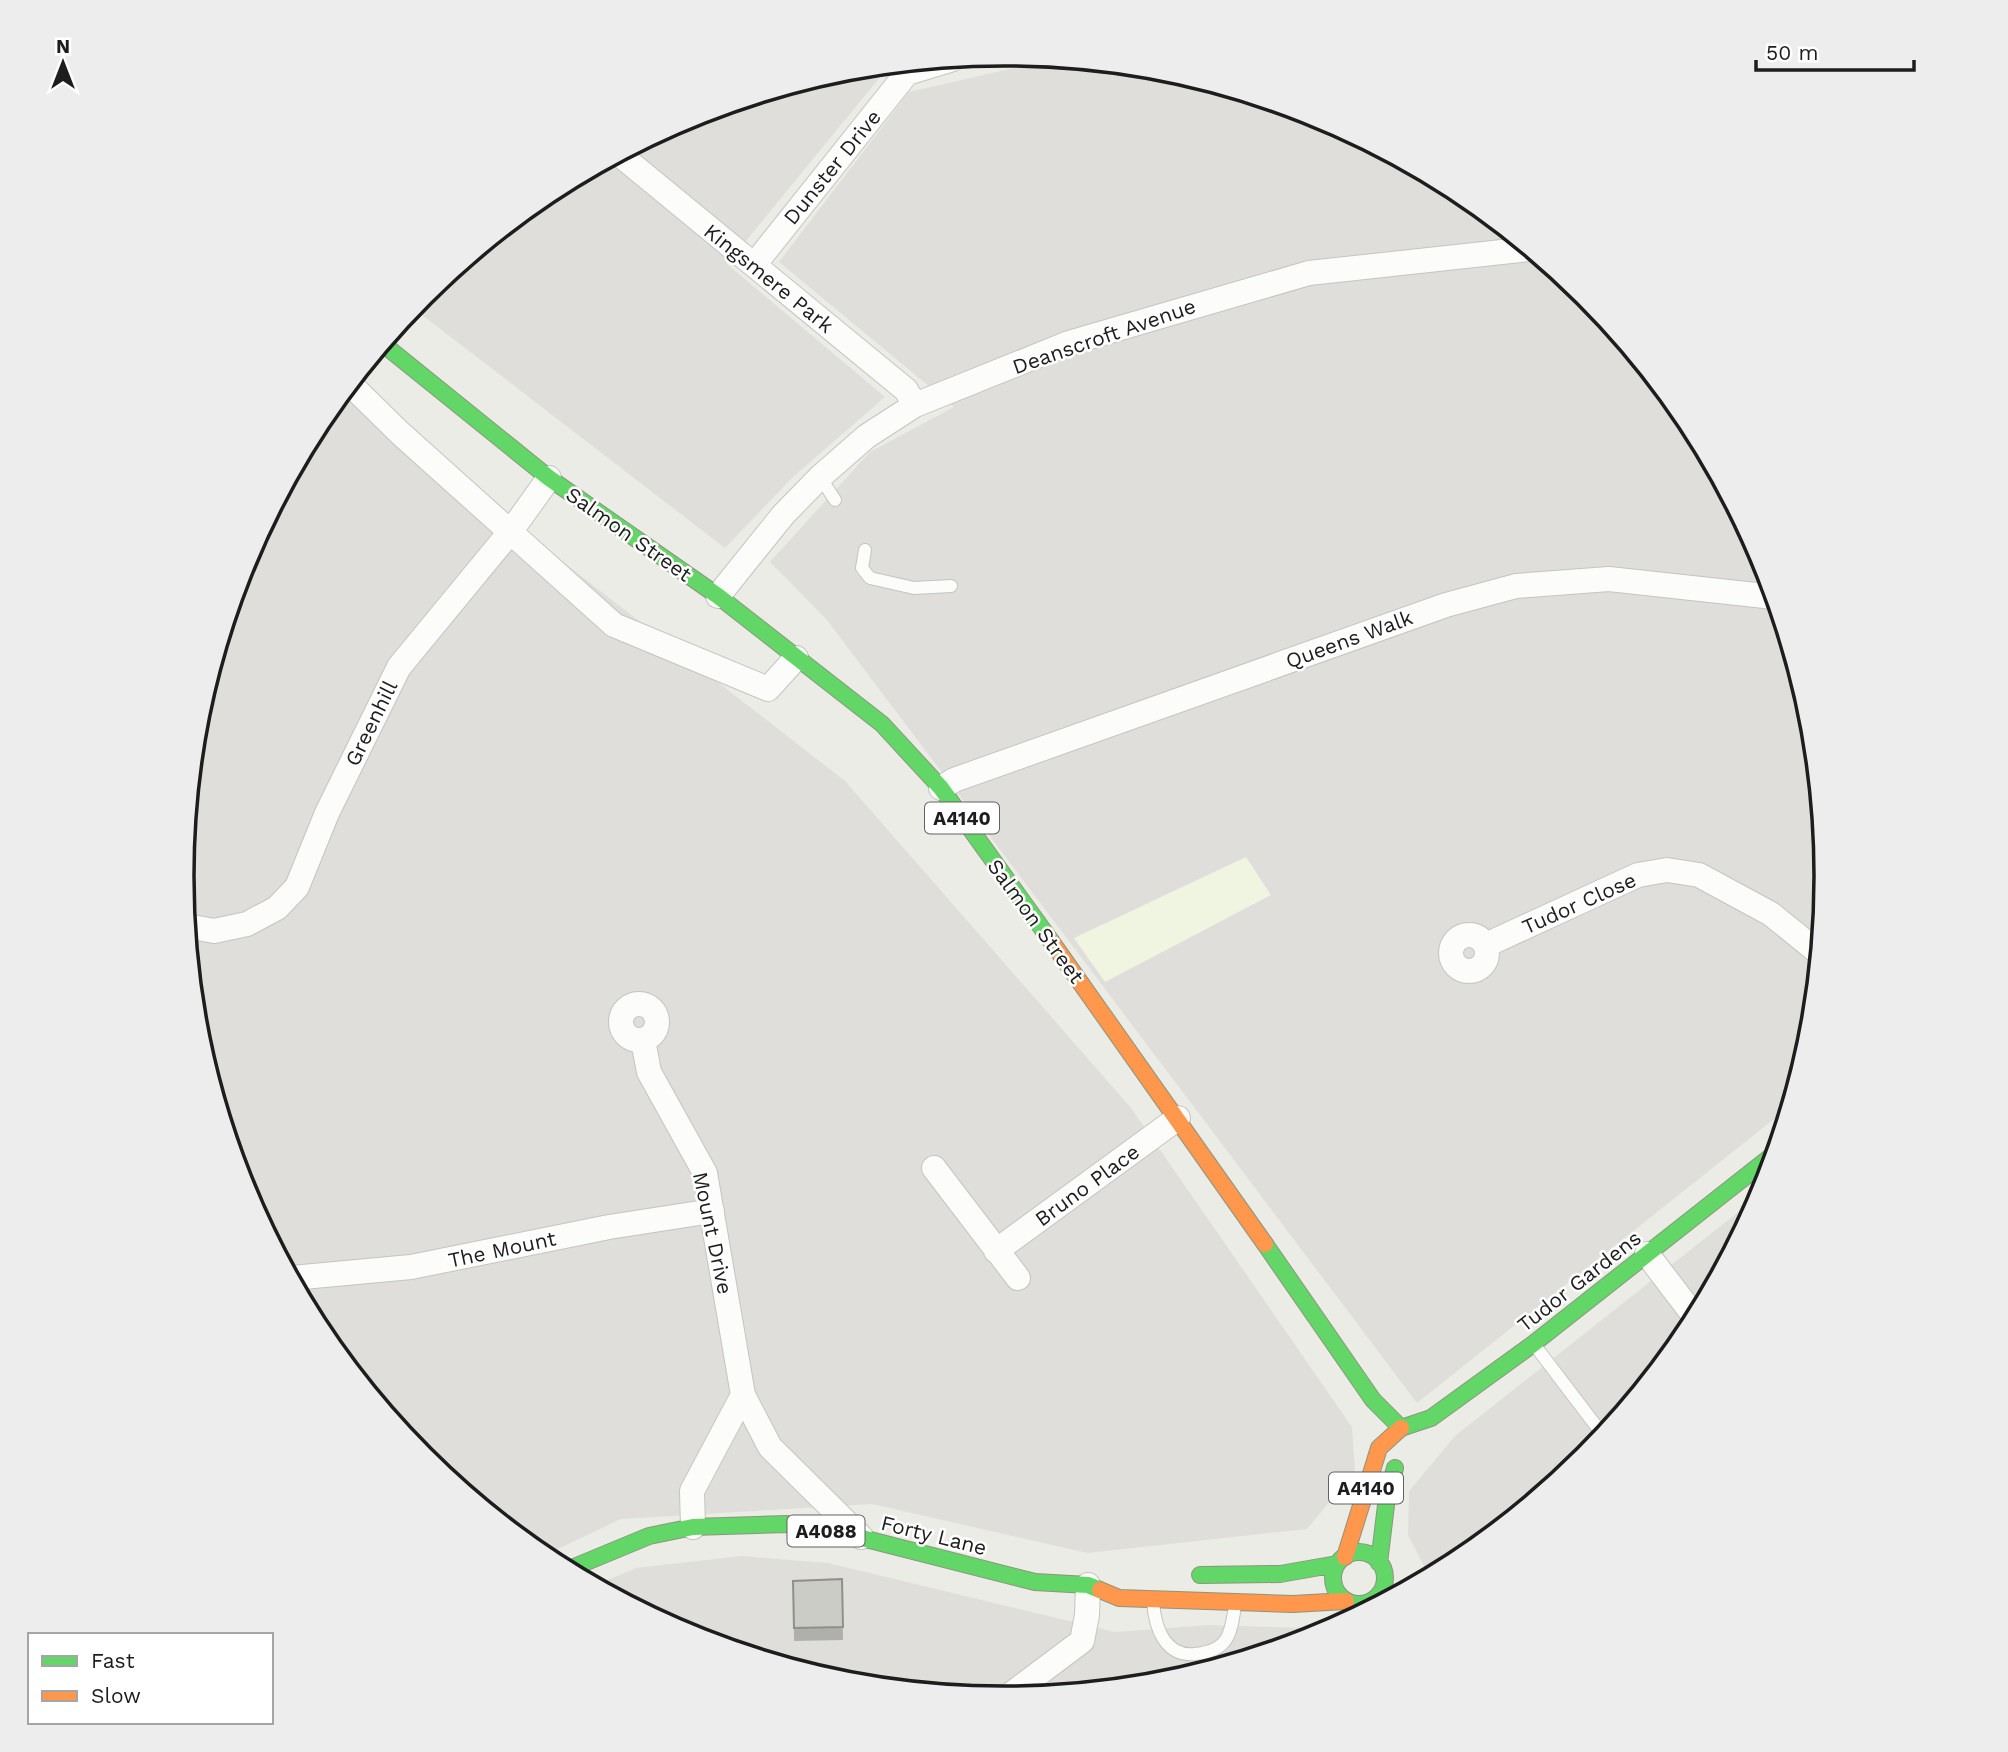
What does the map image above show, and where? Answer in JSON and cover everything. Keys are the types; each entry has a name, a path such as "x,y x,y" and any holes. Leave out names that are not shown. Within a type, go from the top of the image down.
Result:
{"main road":[{"name":"Salmon Street","path":"389,349 549,478 718,596 881,724 941,788 1178,1118 1373,1400 1401,1428"},
{"name":"Tudor Gardens","path":"1401,1428 1431,1418 1533,1344 1760,1165"},
{"name":"A4140","path":"1341,1560 1379,1448 1401,1428"},
{"name":"A4140","path":"1381,1567 1387,1497 1401,1428"},
{"name":"Forty Lane","path":"579,1565 649,1536 693,1527 787,1524 862,1538 1035,1582 1100,1582 1119,1598 1293,1604 1346,1601"},
{"path":"1186,1575 1280,1574 1364,1553 1398,1583"},
{"path":"1341,1560 1333,1583 1346,1601 1360,1603"},
{"path":"1379,1593 1382,1589 1381,1567"}],"street":[{"name":"Dunster Drive","path":"754,265 901,73"},
{"name":"Kingsmere Park","path":"626,161 906,390 915,405"},
{"name":"Deanscroft Avenue","path":"718,596 783,515 820,477 867,436 915,405 1069,343 1309,273 1517,250"},
{"path":"357,390 614,625 768,689 796,657"},
{"name":"Greenhill","path":"196,927 214,930 247,924 278,908 297,887 327,813 399,667 510,531 549,478"},
{"name":"Queens Walk","path":"941,788 954,780 1421,614 1516,586 1609,579 1763,596"},
{"name":"Tudor Close","path":"1486,945 1638,875 1667,870 1699,875 1771,914 1810,946"},
{"name":"Mount Drive","path":"643,1040 649,1072 705,1173 743,1395 770,1447 862,1538"},
{"name":"Bruno Place","path":"996,1251 1178,1118"},
{"path":"934,1168 1018,1278"},
{"name":"The Mount","path":"301,1277 411,1268 609,1227 712,1211"},
{"path":"1647,1254 1688,1308"},
{"path":"693,1527 692,1491 743,1395"},
{"path":"1023,1685 1082,1641 1087,1615 1100,1582"}],"lane":[{"path":"820,477 835,500"},
{"path":"864,550 862,568 870,578 914,588 951,586"},
{"path":"1533,1344 1597,1427"},
{"path":"1153,1599 1154,1616 1164,1642 1175,1652 1187,1655 1209,1653 1221,1647 1232,1630 1235,1602"}],"shaded area":[{"path":"1021,67 1110,73 1214,94 1264,109 1314,128 1409,175 1454,203 1538,267 1613,342 1677,426 1705,471 1752,566 1786,666 1807,770 1812,823 1814,876 1807,982 1798,1034 1777,1117 1417,1403 827,620 770,562 870,452 954,407 779,262 909,92"},
{"path":"881,76 727,264 885,397 793,477 725,548 422,315 470,267 511,234 599,175 646,150 744,109 794,94"},
{"path":"361,385 554,555 845,781 1131,1108 1352,1427 1355,1471 1307,1529 1087,1553 872,1504 621,1519 556,1550 470,1485 395,1410 331,1326 278,1234 237,1136 210,1034 201,982 194,876 201,770 222,666 237,616 278,518 303,471"},
{"path":"1246,857 1271,895 1105,982 1074,938"},
{"path":"1741,1210 1705,1281 1677,1326 1613,1410 1538,1485 1497,1518 1425,1567 1408,1535 1409,1491 1455,1436"},
{"path":"742,1556 828,1563 1115,1632 1208,1625 1304,1628 1214,1658 1110,1679 1004,1686 951,1684 846,1670 744,1643 694,1624 606,1581 636,1568"}],"building":[{"path":"842,1579 843,1627 794,1628 793,1581"}],"traffic: fast":[{"path":"389,349 549,478 718,596 882,724 941,788 1051,941"},
{"path":"1401,1428 1431,1418 1533,1344 1760,1165"},
{"path":"1265,1244 1373,1400 1401,1428"},
{"path":"1379,1563 1387,1497 1395,1468"},
{"path":"579,1565 649,1536 693,1527 787,1524 862,1538 1035,1582 1088,1585 1100,1590"},
{"path":"1358,1604 1349,1602 1335,1588 1335,1568 1341,1560 1349,1554 1369,1554 1383,1568 1385,1578"},
{"path":"1200,1575 1280,1574 1337,1564"},
{"path":"1379,1593 1385,1578"}],"traffic: slow":[{"path":"1051,941 1265,1244"},
{"path":"1345,1557 1379,1448 1401,1428"},
{"path":"1100,1590 1119,1598 1293,1604 1346,1601"}]}
